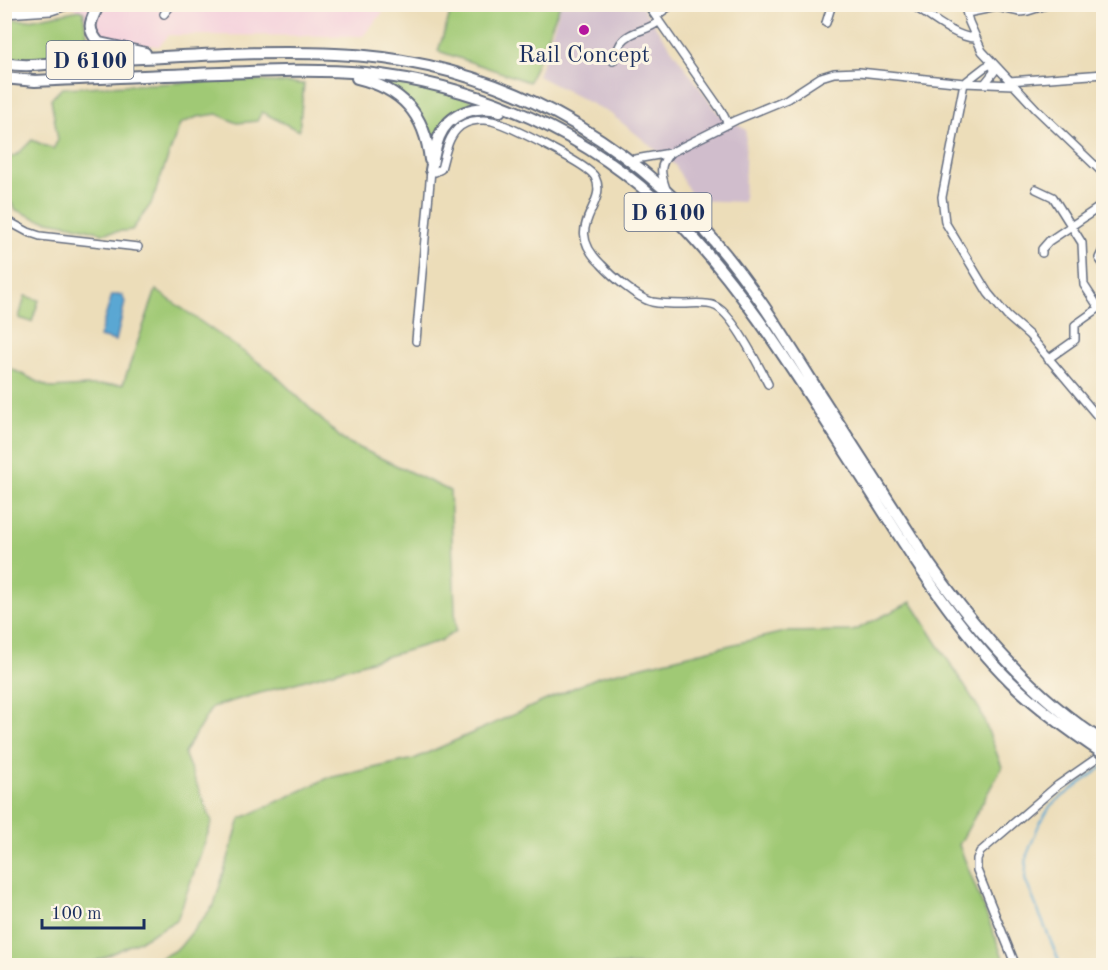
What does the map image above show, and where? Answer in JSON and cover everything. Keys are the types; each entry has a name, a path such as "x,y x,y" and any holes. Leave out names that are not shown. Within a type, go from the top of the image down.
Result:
{"main road":[{"path":"4,13 51,10 69,4"},
{"path":"99,4 91,17 90,26 91,33 99,43 121,50 169,57"},
{"name":"D 6100","path":"4,63 35,66 78,60 335,54 381,57 429,66 501,87 552,110 587,130 630,160 667,192 714,241 759,299 953,597 1002,656 1030,684 1085,730 1104,741"},
{"name":"D 6100","path":"4,78 35,81 261,71 321,71 389,76 468,93 526,114 592,151 633,181 671,215 710,258 745,300 781,352 932,586 974,640 1011,681 1099,757"},
{"path":"321,71 376,83 388,88 402,99 421,123 429,149 431,170"},
{"path":"431,170 436,147 444,128 461,113 475,109 498,110 592,151"}],"street":[{"path":"164,14 172,4"},
{"path":"647,4 721,110 728,124"},
{"path":"613,61 622,41 629,35 653,27 658,19 676,4"},
{"path":"826,23 832,4"},
{"path":"911,4 955,32 971,39 976,38"},
{"path":"964,4 982,51 1013,85 1104,174"},
{"path":"967,13 997,7 1020,12 1050,4"},
{"path":"1101,4 1101,36"},
{"path":"980,72 982,51"},
{"path":"993,63 964,82 942,198 945,222 988,293 1007,316 1029,335 1104,424"},
{"path":"986,82 994,72 993,63"},
{"path":"630,160 670,153 728,124 787,99 813,82 834,73 859,72 1013,85 1026,80 1104,74"},
{"path":"1013,85 1026,80"},
{"path":"416,341 431,170 435,172 441,169 449,139 456,129 466,122 490,120 556,151 594,175 597,195 585,223 584,236 589,251 600,264 650,302 715,306 723,312 745,342 768,384"},
{"path":"667,192 661,172 663,162 670,153"},
{"path":"1036,189 1053,197 1082,243 1084,285 1099,308 1075,326 1075,340 1048,359"},
{"path":"1042,253 1042,249 1049,241 1101,207 1104,229"},
{"path":"4,219 40,236 138,247"},
{"path":"1104,248 1100,258 1104,265"},
{"path":"1016,966 977,870 980,852 1058,784 1099,757"}],"shaded area":[{"path":"377,4 384,11 363,36 169,35 159,46 134,44 104,37 74,7 51,5"},
{"path":"561,5 640,5 718,113 746,130 744,202 694,200 675,165 611,114 538,76"}],"green space":[{"path":"453,5 560,5 529,82 438,51"},
{"path":"80,10 84,12 88,39 84,55 39,59 5,58 4,19 29,20"},
{"path":"241,80 304,84 299,131 262,112 257,121 237,123 217,114 197,117 180,124 151,204 132,230 103,233 37,219 16,210 5,194 5,160 18,154 32,140 53,149 58,140 51,99 62,88"},
{"path":"381,81 440,90 485,104 473,106 432,146 430,136"},
{"path":"156,290 272,372 343,440 450,491 456,631 440,641 212,707 184,753 212,822 177,920 88,965 5,965 5,366 51,388 123,384"},
{"path":"25,296 39,300 32,322 19,318"},
{"path":"911,602 980,710 1002,767 959,845 1006,965 148,965 179,948 214,905 240,819 328,778 414,759 598,677 784,632 853,631"}],"water":[{"path":"112,295 122,295 125,302 116,341 99,337"}],"waterway":[{"path":"1061,966 1025,879 1027,855 1038,827 1051,805 1104,766"}],"place":[{"name":"Rail Concept","path":"584,30"}]}
